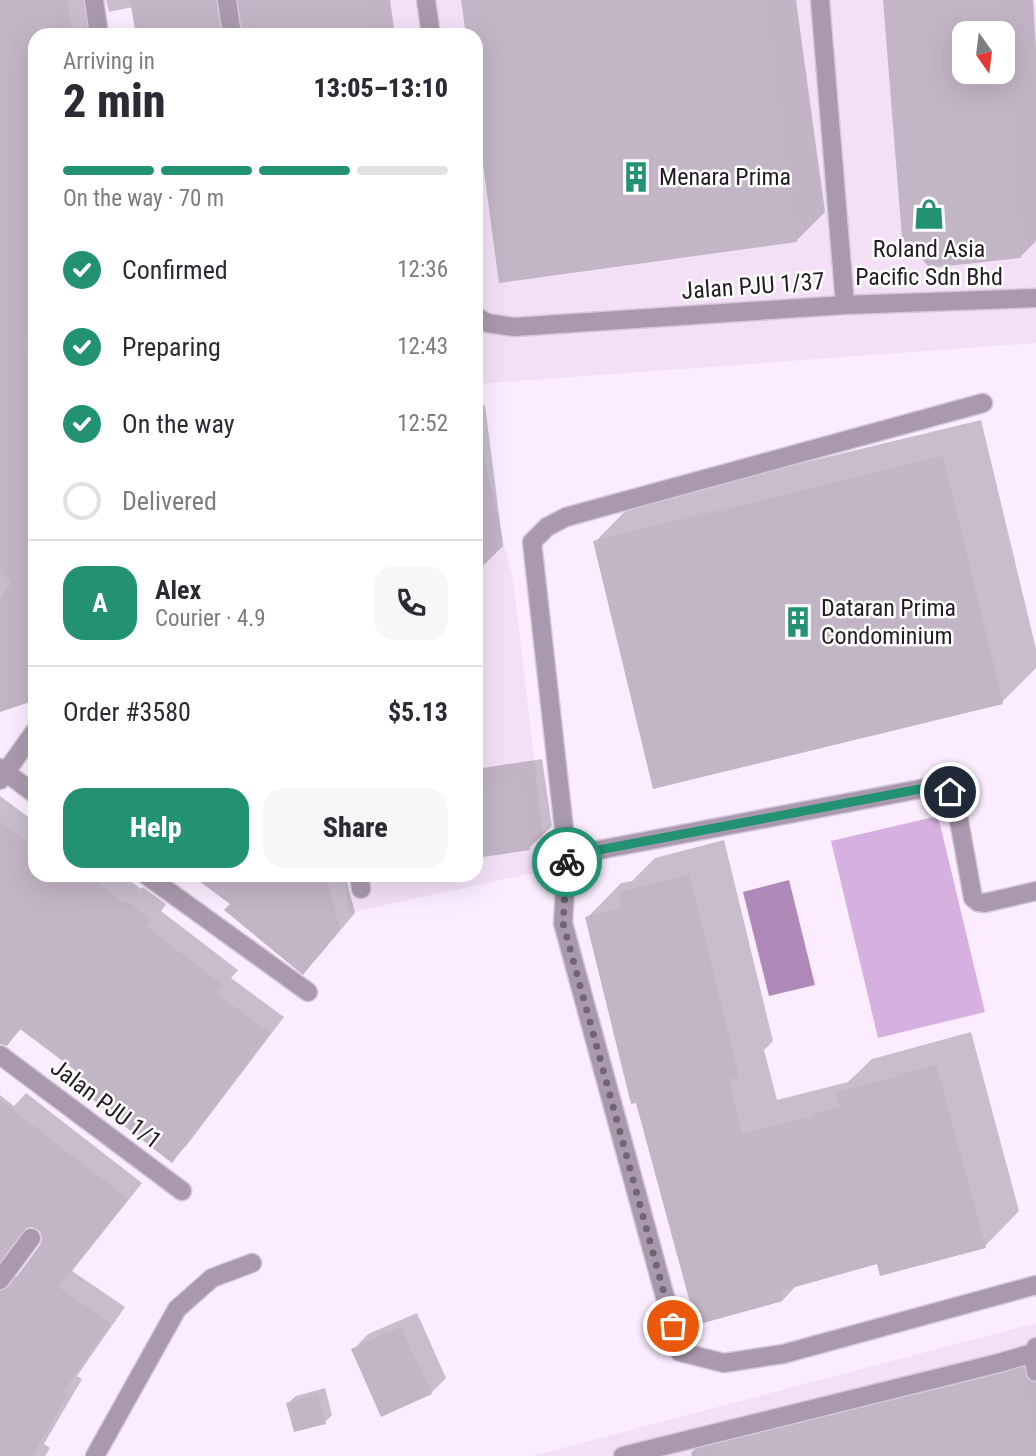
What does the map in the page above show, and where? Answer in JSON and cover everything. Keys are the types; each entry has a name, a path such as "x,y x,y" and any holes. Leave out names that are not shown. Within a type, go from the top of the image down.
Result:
{"street":[{"path":"94,0 98,28"},
{"path":"227,0 231,28"},
{"path":"426,0 430,28"},
{"path":"820,0 845,305"},
{"name":"Jalan PJU 1/37","path":"483,321 514,327 845,305 1036,298"},
{"path":"983,403 566,517 547,527 532,542 567,856 563,923 680,1352 724,1363 783,1354 1036,1285"},
{"path":"28,740 2,774 28,790"},
{"path":"567,856 936,786 950,792 956,804 973,898 985,903 1036,891"},
{"path":"156,882 308,992"},
{"name":"Jalan PJU 1/1","path":"0,1055 182,1191"},
{"path":"0,1280 31,1238"},
{"path":"94,1456 177,1310 212,1278 252,1263"},
{"path":"623,1456 1034,1350 1036,1372"}],"shaded area":[{"path":"218,0 1036,0 1036,343 483,383 483,28 222,28"},
{"path":"483,452 514,586 547,870 349,913 345,882 483,882"},
{"path":"938,816 985,1012 878,1038 831,841"},
{"path":"789,880 815,985 769,996 743,892"},
{"path":"1036,1323 1036,1456 532,1456"}],"building":[{"path":"0,0 68,0 72,28 28,28 28,341 25,342 28,366 28,703 0,712 0,599 11,581 0,573"},
{"path":"130,0 216,0 220,28 135,28"},
{"path":"238,0 294,0 294,5 329,0 365,0 369,28 242,28"},
{"name":"Menara Prima","path":"461,0 764,0 797,242 499,283 483,164 483,28 465,28"},
{"path":"883,0 1003,0 1004,21 952,21 952,84 1009,84 1021,258 930,268 902,238"},
{"name":"Dataran Prima Condominium","path":"943,456 1003,704 653,789 593,541"},
{"path":"520,780 530,850 483,857 483,786"},
{"path":"0,822 28,843 28,882 97,882 152,920 147,927 224,986 217,994 270,1033 172,1163 72,1084 80,1074 20,1029 7,1046 0,1044"},
{"path":"689,874 739,1077 729,1080 742,1134 815,1116 814,1114 840,1107 836,1093 936,1065 986,1248 880,1276 877,1264 781,1291 783,1301 696,1325 636,1103 631,1104 585,917 622,908 618,892"},
{"path":"200,882 326,882 340,929 303,975 224,910 230,904"},
{"path":"0,1100 128,1199 58,1287 111,1323 63,1392 68,1395 32,1456 0,1456 0,1291 9,1287 42,1239 37,1229 26,1228 0,1261"},
{"path":"401,1327 432,1394 381,1417 351,1349"},
{"path":"1020,1371 1036,1438 1036,1456 718,1456 716,1445"},
{"path":"318,1394 326,1424 294,1432 286,1403"}],"way so far":[{"path":"567,862 563,923 673,1326"}],"place":[{"name":"Menara Prima","path":"636,177"},
{"name":"Roland Asia Pacific Sdn Bhd","path":"929,214"},
{"name":"Dataran Prima Condominium","path":"798,622"}],"route":[{"path":"567,862 567,856 936,786 950,792"}]}
